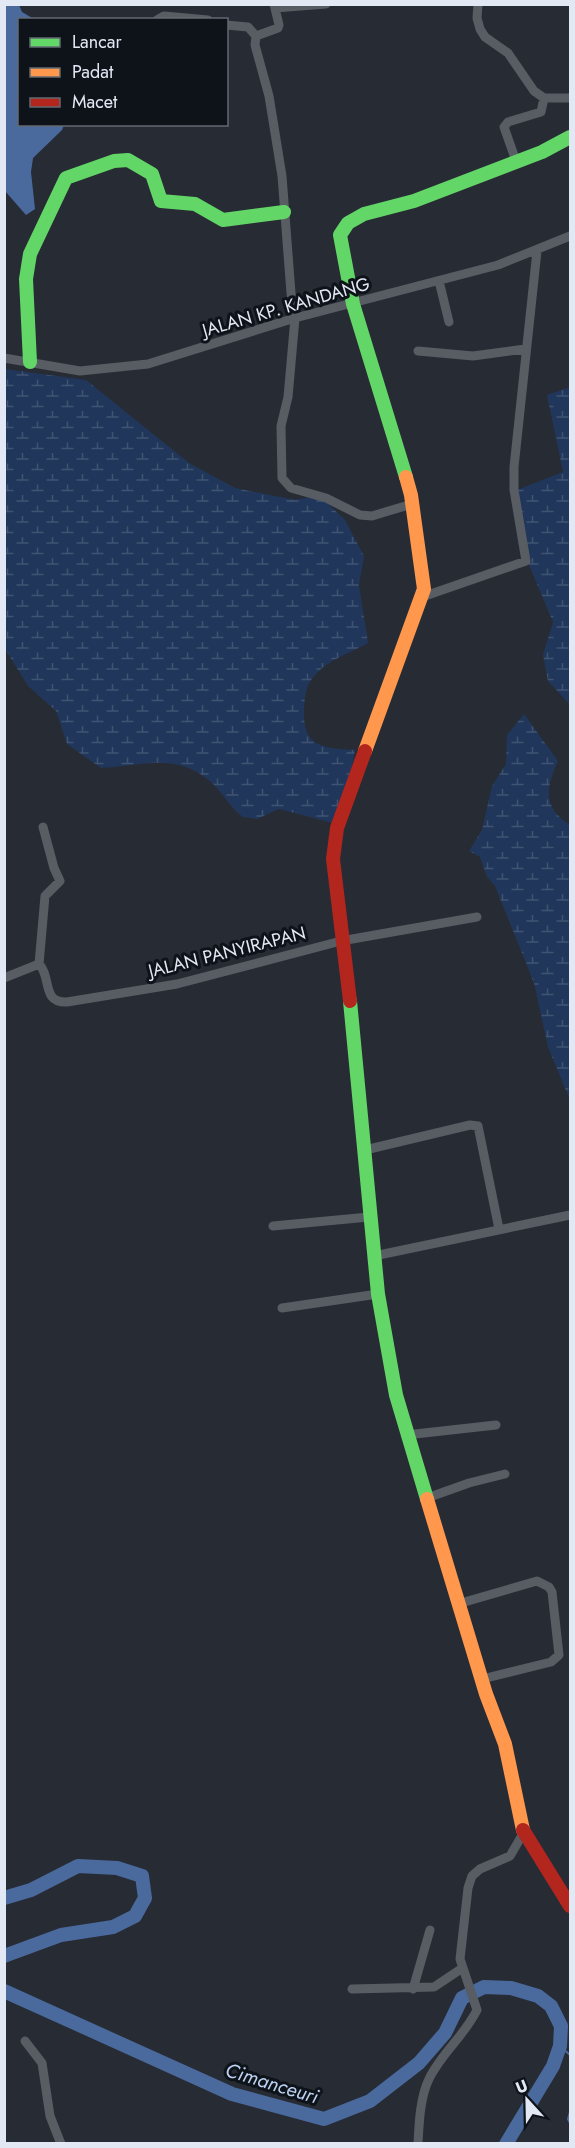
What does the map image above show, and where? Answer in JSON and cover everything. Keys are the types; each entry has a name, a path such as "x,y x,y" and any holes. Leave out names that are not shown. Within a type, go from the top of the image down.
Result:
{"street":[{"path":"256,36 278,28 275,6 326,4"},
{"path":"478,4 478,24 485,37 508,53 534,91 544,98 570,98"},
{"path":"160,18 164,16 186,18"},
{"path":"228,25 248,27 256,36 255,45 272,109 282,176 291,293 296,318 288,398 281,426 282,478 291,488 326,498 360,515 372,516 412,504"},
{"path":"516,161 504,133 504,127 508,123 542,111 544,98"},
{"path":"570,137 561,143 414,201 377,208 348,223 340,235 353,304 412,504 423,576 423,597 379,710 336,835 333,859 357,1061 369,1217 378,1294 391,1371 406,1435 461,1603 482,1679 505,1744 524,1832 570,1906"},
{"path":"30,362 26,279 30,254 66,178 114,161 128,160 152,174 161,201 195,204 223,220 238,220 284,212"},
{"name":"JALAN KP. KANDANG","path":"4,358 93,371 148,364 296,318 498,265 570,236"},
{"path":"423,597 526,561 513,477 537,251"},
{"path":"438,281 449,322"},
{"path":"418,351 472,357 525,349"},
{"path":"4,978 39,964 45,896 60,880 54,868 43,827"},
{"path":"341,941 477,917"},
{"name":"JALAN PANYIRAPAN","path":"39,964 43,969 51,997 55,1001 67,1002 206,978 341,941"},
{"path":"364,1150 470,1125 478,1126 499,1229"},
{"path":"374,1256 570,1215"},
{"path":"273,1226 369,1217"},
{"path":"282,1308 378,1294"},
{"path":"406,1435 496,1425"},
{"path":"427,1498 469,1483 505,1474"},
{"path":"461,1603 537,1581 549,1587 552,1592 559,1655 551,1662 482,1679"},
{"path":"418,2144 426,2085 440,2061 469,2027 477,2010 461,1969 464,1917 472,1876 480,1869 510,1856 524,1832"},
{"path":"413,1989 430,1930"},
{"path":"352,1989 434,1987 461,1969"},
{"path":"25,2041 42,2063 50,2116 61,2144"}],"green space":[{"path":"5,369 86,380 189,463 235,488 295,500 311,497 324,500 345,520 364,556 359,585 368,643 334,660 316,674 307,690 304,708 306,731 316,743 333,748 355,750 350,779 333,823 279,809 257,819 243,817 212,783 199,773 185,767 145,763 101,768 67,744 56,711 28,686 5,649"},
{"path":"570,387 570,705 548,681 543,655 553,622 524,553 517,490 563,472 547,395"},
{"path":"524,714 558,761 551,780 549,796 555,811 570,825 570,1100 548,1047 534,983 495,886 487,877 480,857 469,851 482,830 492,786 506,764 507,735"}],"shaded area":[{"path":"5,4 19,5 22,12 32,18 18,18 18,126 64,126 33,158 31,172 35,209 26,215 5,191"}],"waterway":[{"name":"Cimanceuri","path":"4,1898 31,1890 78,1866 117,1868 142,1876 145,1898 135,1916 113,1927 61,1935 4,1956"},
{"name":"Cimanceuri","path":"4,1991 232,2094 324,2119 370,2101 419,2063 445,2033 462,1998 484,1987 511,1988 538,1996 551,2006 561,2026 560,2046 553,2066 506,2144"},
{"path":"560,2046 570,2055"},
{"path":"570,2112 568,2119 570,2123"}],"traffic: fast":[{"path":"406,477 353,304 340,235 348,223 364,214 414,201 542,152 570,137"},
{"path":"30,362 26,279 30,254 66,178 114,161 128,160 152,174 161,201 195,204 223,220 284,212"},
{"path":"350,1001 378,1294 396,1395 427,1499"}],"traffic: slow":[{"path":"365,751 424,589 411,495 406,477"},
{"path":"427,1499 486,1694 505,1744 523,1830"}],"traffic: jam":[{"path":"350,1001 333,859 337,828 365,751"},
{"path":"523,1830 570,1906"}]}
